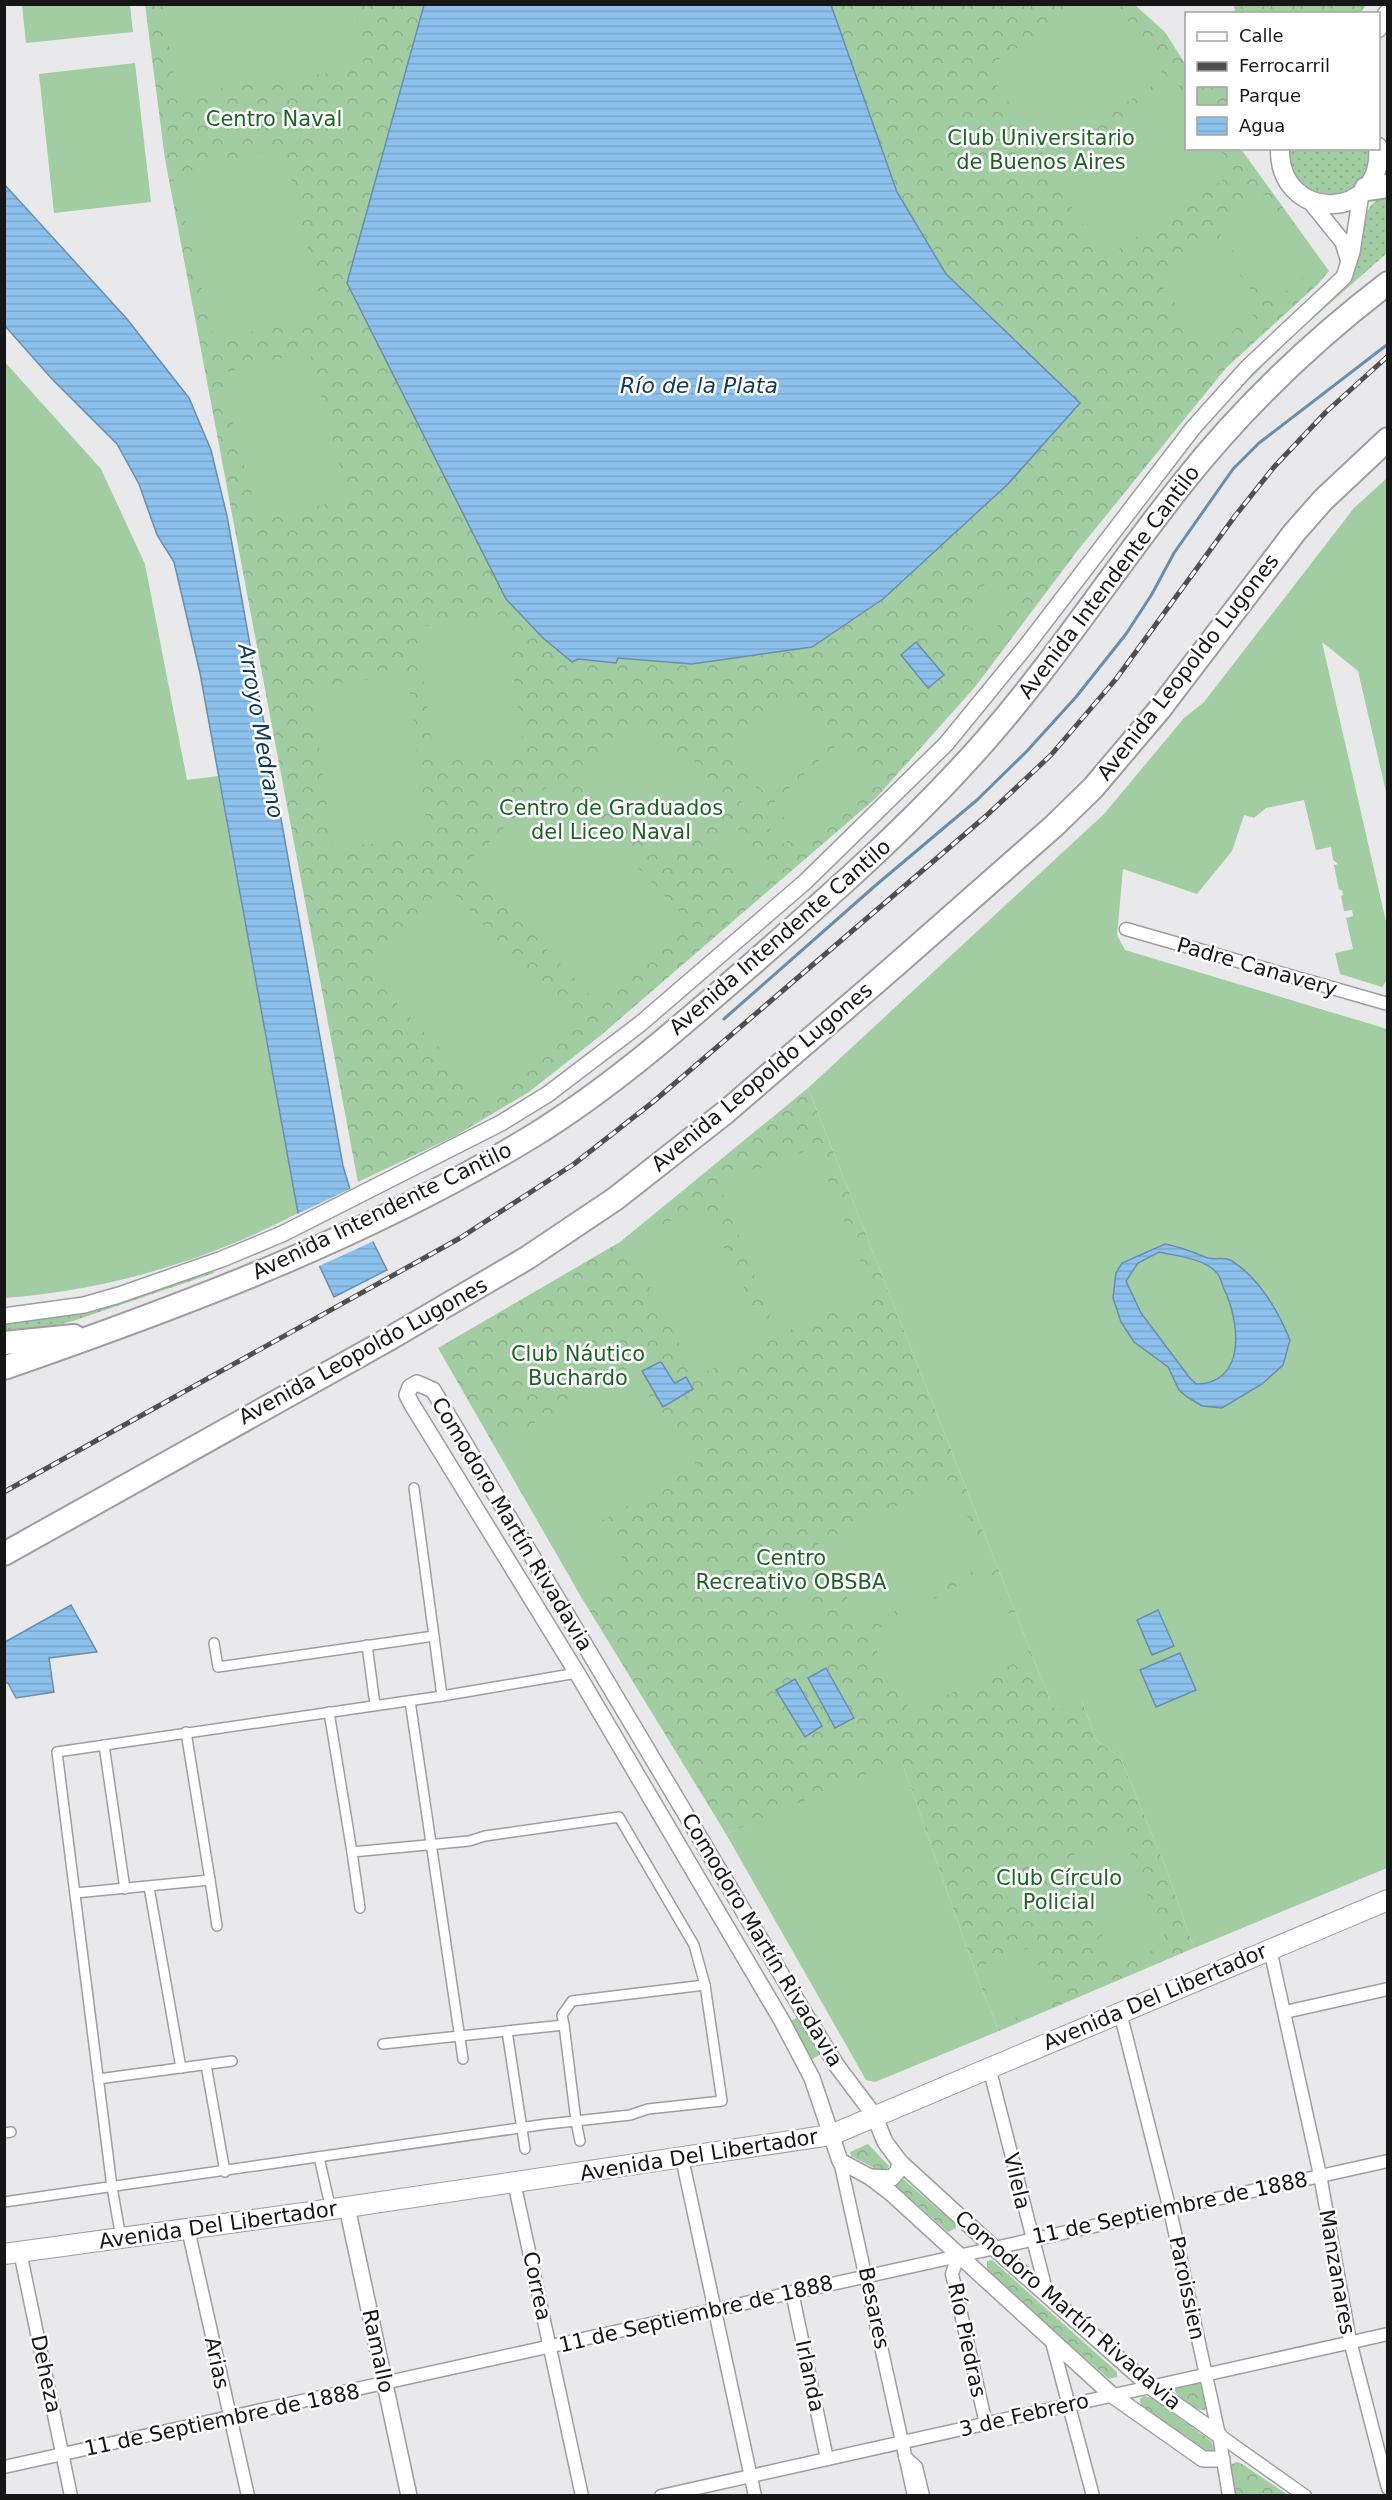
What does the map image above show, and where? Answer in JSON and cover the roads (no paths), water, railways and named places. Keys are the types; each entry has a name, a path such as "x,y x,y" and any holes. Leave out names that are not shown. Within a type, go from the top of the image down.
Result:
{"highway":[{"path":"1341,319 1388,267"},
{"name":"Avenida Intendente Cantilo","path":"4,1368 190,1302 373,1220 509,1150 613,1080 685,1022 876,855 942,788 1001,722 1182,483 1218,441 1260,395 1341,319 1388,283"},
{"name":"Avenida Leopoldo Lugones","path":"4,1554 389,1339 527,1258 615,1199 727,1111 923,942 1054,826 1093,788 1159,710 1268,564 1323,500 1356,466 1388,439"},
{"path":"1356,466 1388,450"},
{"path":"4,1343 37,1338 99,1335"}],"main road":[{"path":"1280,150 1283,170 1289,184 1309,200 1336,205 1372,190 1379,163 1378,150"},
{"name":"Avenida Del Libertador","path":"12,2253 339,2208 831,2134 1388,1900"}],"street":[{"name":"Avenida Intendente Cantilo","path":"4,1316 84,1305 119,1295 222,1259 299,1226 501,1123 548,1094 640,1024 805,882 946,744 1027,645 1193,428 1248,367 1344,277 1372,190"},
{"path":"1309,200 1343,242 1349,264"},
{"name":"Padre Canavery","path":"1126,929 1388,1004"},
{"name":"Comodoro Martín Rivadavia","path":"1222,2459 1203,2459 1112,2395 870,2177 840,2161 812,2078 782,2021 577,1673 411,1403 407,1395 410,1387 417,1383 433,1390 837,2066 874,2115 885,2142 900,2162 1151,2387 1305,2496"},
{"path":"414,1488 442,1696"},
{"path":"560,1646 578,1634"},
{"path":"214,1643 218,1667 434,1636"},
{"path":"367,1645 375,1705"},
{"path":"121,2238 112,2187 57,1752 410,1701 577,1673"},
{"path":"410,1701 463,2059"},
{"path":"328,1712 360,1908"},
{"path":"186,1732 217,1926"},
{"path":"104,1745 125,1889"},
{"path":"4,2202 522,2128 630,2115 648,2109 722,2101 705,1985 694,1945 619,1817 430,1845 352,1852"},
{"path":"75,1893 210,1880"},
{"path":"149,1887 181,2068"},
{"name":"Manzanares","path":"1270,1949 1320,2175 1350,2341 1388,2488"},
{"path":"580,2141 562,2015 572,2001 705,1985"},
{"path":"1285,2012 1388,1989"},
{"name":"Paroissien","path":"1120,2012 1170,2210 1219,2434 1229,2496"},
{"path":"383,2044 564,2025"},
{"path":"507,2031 525,2149"},
{"path":"98,2079 232,2061"},
{"path":"812,2078 815,2069 822,2064 837,2066"},
{"path":"206,2065 225,2172"},
{"name":"Vilela","path":"989,2067 1047,2294"},
{"path":"319,2157 339,2208"},
{"path":"682,2158 755,2496"},
{"name":"Besares","path":"840,2161 914,2496"},
{"name":"11 de Septiembre de 1888","path":"4,2467 385,2385 1031,2238 1170,2210 1388,2161"},
{"path":"870,2177 892,2178 898,2171 900,2162"},
{"name":"Correa","path":"514,2182 582,2496"},
{"name":"Ramallo","path":"339,2208 385,2385 409,2496"},
{"name":"Arias","path":"188,2229 248,2496"},
{"name":"Deheza","path":"12,2253 63,2454 71,2496"},
{"name":"Río Piedras","path":"958,2256 952,2274 986,2424"},
{"name":"Irlanda","path":"792,2292 827,2459"},
{"name":"3 de Febrero","path":"661,2496 1388,2334"},
{"path":"1052,2342 1093,2496"},
{"name":"Besares","path":"905,2457 901,2470 906,2496"},
{"name":"Besares","path":"905,2457 916,2467 923,2496"}],"water":[{"name":"Río de la Plata","path":"424,5 831,5 897,192 946,274 1080,403 1008,484 883,599 812,647 692,664 618,658 616,663 578,659 572,662 543,638 506,599 347,283"},
{"name":"Arroyo Medrano","path":"4,184 127,319 189,398 211,450 227,516 343,1166 355,1206 387,1270 334,1297 304,1233 298,1213 200,673 174,562 157,535 139,484 117,444 52,379 5,326"},
{"path":"916,642 944,675 928,688 901,655"},
{"path":"1165,1244 1208,1258 1232,1261 1259,1286 1280,1318 1290,1340 1283,1365 1262,1384 1222,1408 1202,1406 1187,1397 1179,1390 1168,1367 1134,1342 1121,1322 1113,1298 1116,1273 1122,1263","holes":["1159,1252 1197,1261 1211,1267 1219,1275 1234,1318 1236,1333 1231,1362 1224,1373 1213,1381 1196,1384 1189,1377 1141,1313 1126,1281 1138,1263"]},
{"path":"660,1362 675,1383 686,1377 693,1389 663,1407 642,1371"},
{"path":"71,1605 97,1652 49,1658 54,1692 16,1698 8,1683 5,1683 5,1642"},
{"path":"1158,1610 1174,1646 1152,1655 1137,1620"},
{"path":"1180,1653 1196,1690 1156,1707 1140,1670"},
{"path":"826,1668 854,1718 835,1728 808,1678"},
{"path":"795,1679 822,1726 805,1737 776,1690"}],"waterway":[{"path":"724,1019 876,885 977,800 1027,751 1076,697 1126,634 1152,594 1174,553 1233,469 1259,443 1388,344"}],"railway":[{"path":"4,1492 460,1238 574,1164 653,1102 986,816 1051,755 1116,679 1235,516 1274,467 1326,412 1388,356"}],"park label":[{"name":"Centro Naval","path":"274,119"},
{"name":"Club Universitario de Buenos Aires","path":"1041,150"},
{"name":"Centro de Graduados del Liceo Naval","path":"611,820"},
{"name":"Club Náutico Buchardo","path":"578,1366"},
{"name":"Centro Recreativo OBSBA","path":"791,1570"},
{"name":"Club Círculo Policial","path":"1059,1890"}]}
